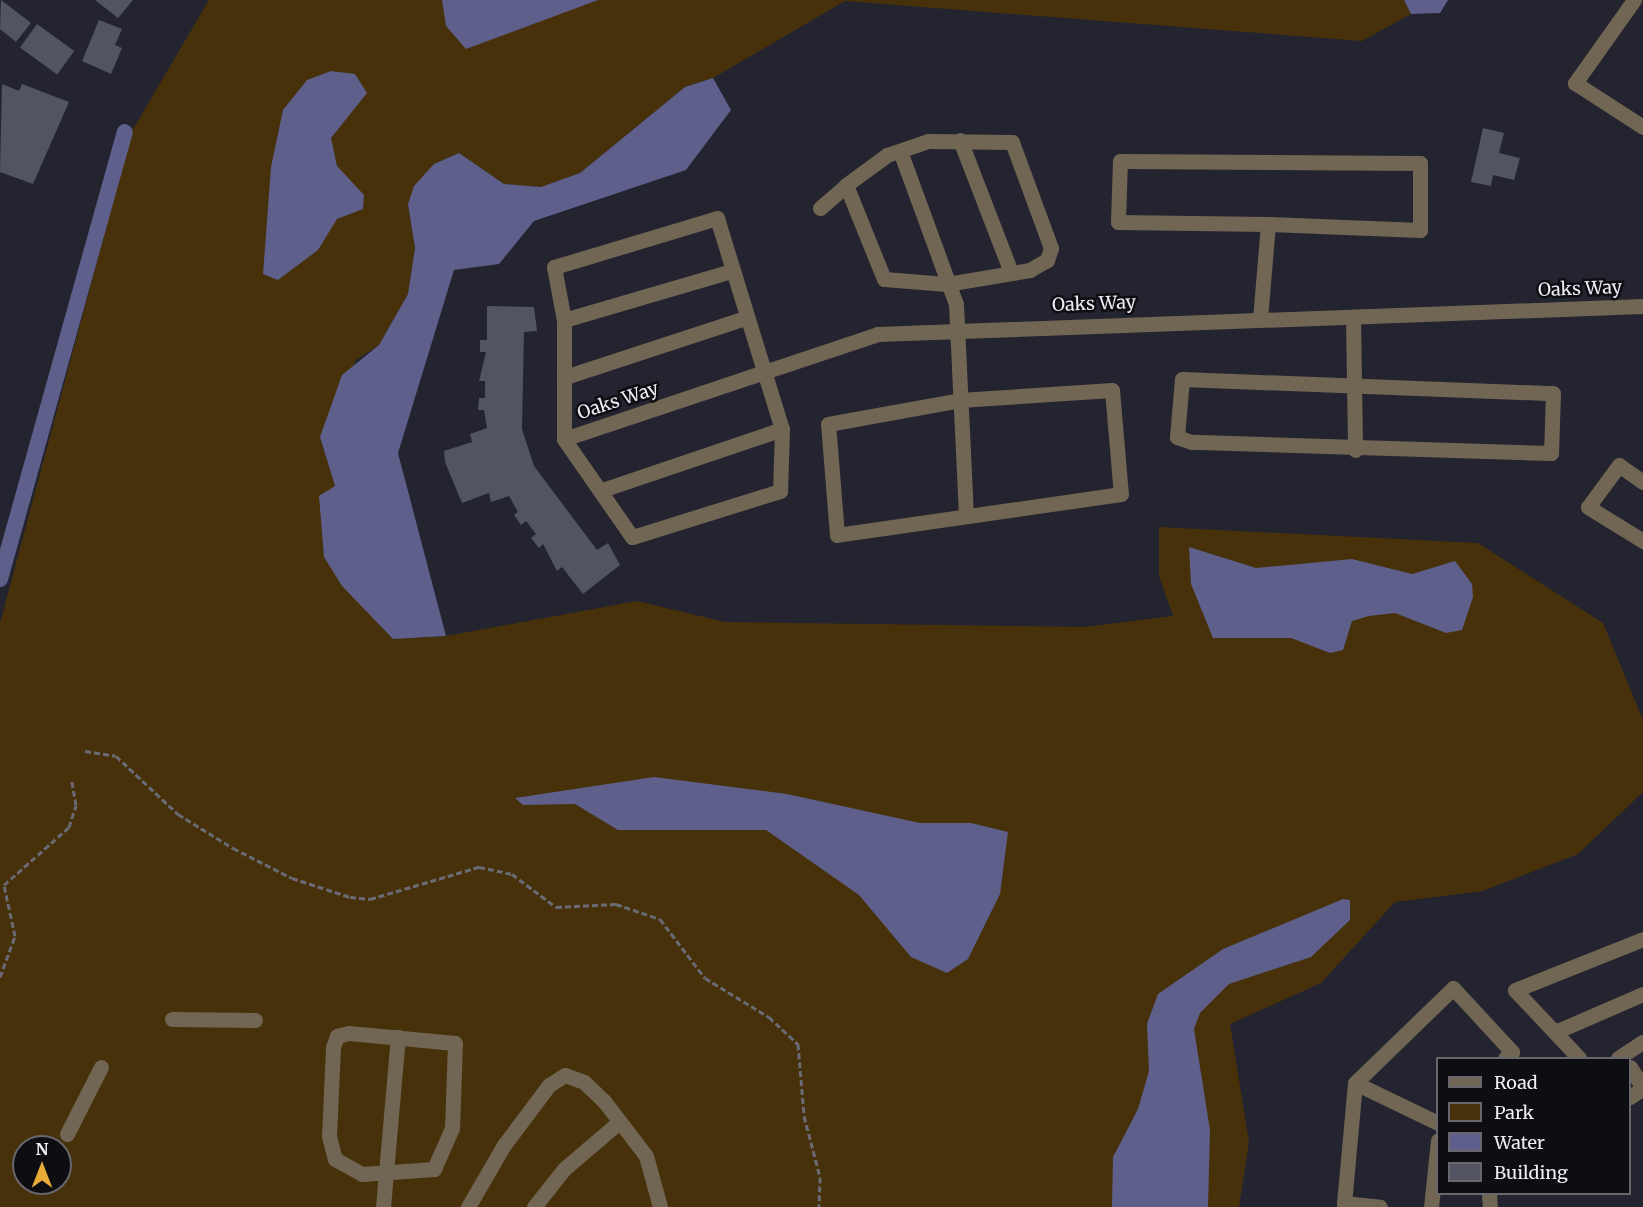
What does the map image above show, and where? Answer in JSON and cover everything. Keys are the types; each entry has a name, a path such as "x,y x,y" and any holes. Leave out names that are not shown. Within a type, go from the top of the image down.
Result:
{"street":[{"path":"1635,0 1575,83 1643,127"},
{"path":"960,140 1011,272"},
{"path":"820,208 846,185 900,150 928,141 1012,142 1050,238 1047,260 1011,272 946,284 884,279 846,185"},
{"path":"900,150 946,284 956,304 954,328 966,515"},
{"path":"1120,161 1420,163 1420,230 1268,224 1118,222 1120,161"},
{"path":"717,218 746,318 768,374 782,429 780,491 632,537 602,490 564,439 564,320 554,267 717,218"},
{"path":"1260,319 1268,224"},
{"path":"564,320 732,270"},
{"name":"Oaks Way","path":"564,439 768,374 877,334 954,328 1643,306"},
{"path":"1353,317 1357,386 1355,450"},
{"path":"565,377 746,318"},
{"path":"1182,379 1553,393 1551,453 1355,450 1177,437 1182,379"},
{"path":"1112,390 1121,494 966,515 837,535 828,424 960,400 1112,390"},
{"path":"602,490 782,429"},
{"path":"1643,482 1619,465 1588,507 1643,541"},
{"path":"1578,1057 1515,990 1643,939"},
{"path":"1380,1207 1344,1203 1355,1083 1453,988 1512,1052 1507,1057"},
{"path":"1555,1032 1643,994"},
{"path":"171,1019 255,1020"},
{"path":"349,1033 454,1043 452,1128 443,1159 434,1169 388,1174 351,1171 330,1149 333,1047 338,1036 349,1033"},
{"path":"383,1207 388,1174 398,1038"},
{"path":"1627,1057 1643,1042"},
{"path":"67,1134 101,1067"},
{"path":"1631,1070 1643,1088 1631,1096"},
{"path":"468,1207 504,1145 558,1077 584,1082 646,1156 660,1207"},
{"path":"1355,1083 1436,1123"},
{"path":"534,1207 564,1169 619,1122"},
{"path":"1431,1207 1436,1151"}],"path":[{"path":"85,751 116,756 178,814 233,848 283,874 342,895 369,899 479,867 512,874 556,907 616,904 660,919 705,978 769,1017 798,1044 804,1116 820,1177 819,1207"},
{"path":"0,977 15,936 4,885 69,827 76,805 71,778"}],"green space":[{"path":"209,0 1404,0 1411,14 1362,41 845,1 713,78 685,87 580,173 541,187 504,184 459,153 434,164 408,204 415,248 408,294 379,345 356,360 320,437 335,486 394,639 446,636 637,601 725,622 1085,627 1173,616 1159,576 1159,527 1478,543 1603,623 1643,720 1643,792 1578,854 1483,891 1395,902 1321,983 1230,1024 1249,1142 1239,1207 0,1207 0,623 132,131"}],"water":[{"path":"442,0 598,0 466,49 446,26"},
{"path":"1404,0 1448,0 1440,13 1411,14"},
{"path":"331,71 355,74 367,93 331,138 337,166 364,195 363,209 337,219 318,250 278,280 263,274 271,167 283,110 307,80"},
{"path":"713,78 731,110 686,170 534,221 499,264 454,270 398,453 446,636 393,639 342,586 324,557 319,496 335,486 320,437 342,375 379,345 408,294 415,248 408,204 414,186 434,164 459,153 504,184 541,187 580,173 685,87"},
{"path":"1189,547 1256,568 1352,559 1412,574 1455,561 1472,584 1473,597 1462,630 1446,633 1395,613 1369,616 1352,621 1343,650 1330,653 1291,638 1213,638 1191,584"},
{"path":"654,777 787,794 920,823 971,823 1008,832 1000,894 968,959 947,973 911,957 859,895 766,830 618,830 575,804 523,805 515,798"},
{"path":"1343,899 1350,900 1350,920 1311,957 1229,984 1200,1013 1194,1029 1210,1130 1208,1207 1112,1207 1113,1157 1138,1109 1149,1071 1147,1024 1158,994 1223,949"}],"building":[{"path":"1,0 31,23 16,42 0,29"},
{"path":"95,0 133,0 118,18"},
{"path":"99,20 122,29 115,45 122,48 111,74 82,61"},
{"path":"37,24 74,51 57,74 20,47"},
{"path":"2,84 19,91 22,84 69,102 33,184 0,172"},
{"path":"1483,128 1504,133 1499,153 1520,158 1514,180 1493,175 1491,186 1471,182"},
{"path":"487,306 534,307 537,331 524,332 522,429 534,466 597,550 608,543 620,565 583,594 562,567 557,571 543,544 539,548 531,538 536,534 526,521 521,525 514,515 518,512 509,496 491,502 489,493 462,503 445,462 444,451 472,442 470,434 487,428 484,410 478,410 479,398 485,398 485,381 479,381 486,352 480,352 480,340 487,340"}],"waterway":[{"path":"0,579 125,132"}]}
